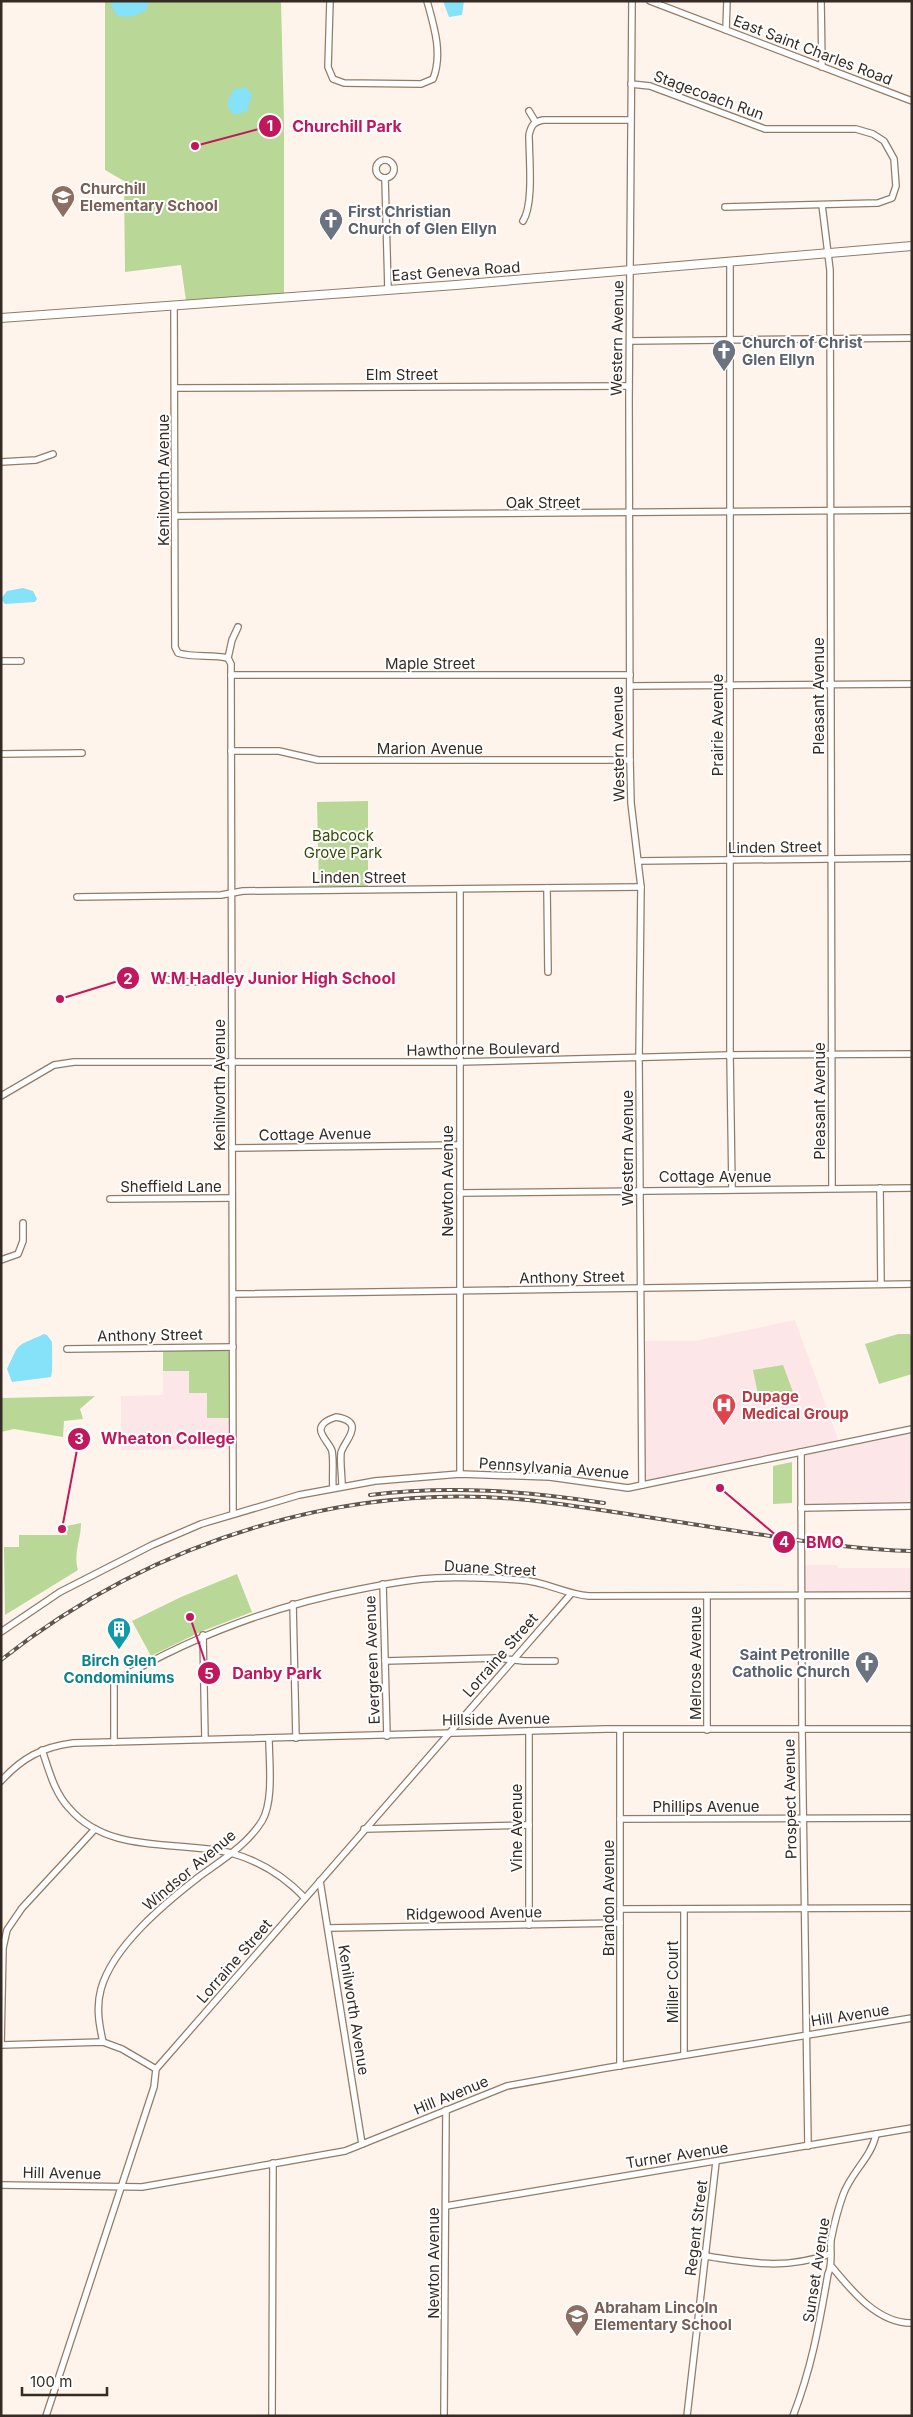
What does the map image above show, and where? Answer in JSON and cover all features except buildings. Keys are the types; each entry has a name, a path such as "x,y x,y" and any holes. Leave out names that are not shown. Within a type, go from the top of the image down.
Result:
{"main road":[{"name":"East Geneva Road","path":"1,318 630,271 912,246"}],"street":[{"path":"330,1 328,67 333,79 344,83 421,84 433,79 437,67 436,36 426,1"},
{"name":"Western Avenue","path":"632,1 629,386 630,803 641,887 639,1058 642,1485"},
{"name":"East Saint Charles Road","path":"650,1 912,101"},
{"path":"726,30 727,1"},
{"path":"821,1 822,67"},
{"name":"Stagecoach Run","path":"631,84 650,86 765,129 856,129 868,131 884,141 896,164 896,186 892,198 878,203 822,205"},
{"path":"529,111 535,122"},
{"path":"523,221 527,215 528,203 529,135 530,128 535,122 543,120 630,120"},
{"path":"385,178 388,290"},
{"path":"726,207 822,205"},
{"name":"Pleasant Avenue","path":"822,205 830,253 830,1055 832,1188"},
{"name":"Prairie Avenue","path":"730,261 730,1055 732,1188"},
{"name":"Kenilworth Avenue","path":"174,306 175,647 178,653 228,658 231,664 234,1514"},
{"path":"630,341 912,338"},
{"name":"Elm Street","path":"175,388 629,386"},
{"path":"1,462 36,460 53,454"},
{"name":"Oak Street","path":"175,516 629,514 912,510"},
{"path":"228,658 232,640 238,627"},
{"path":"1,661 21,660"},
{"name":"Maple Street","path":"231,675 630,675"},
{"path":"630,686 912,684"},
{"name":"Marion Avenue","path":"231,751 279,751 318,760 630,760"},
{"path":"1,754 82,753"},
{"name":"Linden Street","path":"638,861 912,858"},
{"name":"Linden Street","path":"77,897 232,894 244,890 641,887"},
{"path":"547,888 548,972"},
{"name":"Newton Avenue","path":"460,889 460,1474"},
{"path":"164,979 181,982 231,981"},
{"name":"Hawthorne Boulevard","path":"1,1096 54,1065 74,1062 231,1064 459,1062 730,1055 912,1054"},
{"name":"Cottage Avenue","path":"232,1148 459,1145"},
{"name":"Cottage Avenue","path":"460,1193 732,1188 912,1188"},
{"path":"880,1188 882,1284"},
{"name":"Sheffield Lane","path":"110,1199 232,1198"},
{"path":"1,1260 18,1254 23,1241 23,1223"},
{"name":"Anthony Street","path":"232,1294 912,1284"},
{"name":"Anthony Street","path":"67,1349 233,1347"},
{"path":"332,1488 331,1449 321,1437 321,1430 324,1424 336,1417 349,1423 352,1428 351,1435 341,1452 342,1486"},
{"name":"Pennsylvania Avenue","path":"1,1632 60,1592 152,1545 280,1499 342,1486 406,1477 460,1474 550,1477 628,1488 912,1429"},
{"name":"Prospect Avenue","path":"801,1452 802,1729 808,2146"},
{"path":"800,1508 912,1506"},
{"name":"Duane Street","path":"114,1742 114,1682 203,1635 294,1604 383,1584 437,1578 521,1580 544,1583 570,1595 912,1596"},
{"name":"Evergreen Avenue","path":"383,1584 387,1736"},
{"name":"Lorraine Street","path":"156,2069 570,1595"},
{"name":"Melrose Avenue","path":"707,1596 707,1730"},
{"path":"294,1604 296,1738"},
{"path":"203,1635 205,1740"},
{"path":"385,1661 498,1658 555,1661"},
{"name":"Hillside Avenue","path":"1,1781 20,1762 42,1750 64,1744 81,1743 529,1731 912,1729"},
{"name":"Brandon Avenue","path":"620,1730 620,2066"},
{"name":"Vine Avenue","path":"528,1924 529,1731"},
{"name":"Windsor Avenue","path":"103,2042 98,2021 101,1990 121,1951 173,1898 232,1854 255,1830 265,1813 268,1798 269,1738"},
{"path":"42,1750 60,1796 70,1810 95,1829 116,1838 141,1844 198,1848 232,1854 274,1871 305,1898"},
{"name":"Phillips Avenue","path":"620,1819 912,1818"},
{"path":"364,1829 529,1825"},
{"path":"46,2416 154,2087 156,2069 122,2049 103,2042 1,2045 3,1948 7,1930 22,1908 95,1829"},
{"name":"Kenilworth Avenue","path":"320,1880 362,2144"},
{"path":"620,1909 912,1908"},
{"name":"Miller Court","path":"684,1909 684,2055"},
{"name":"Ridgewood Avenue","path":"328,1928 620,1923"},
{"name":"Hill Avenue","path":"1,2185 142,2187 345,2151 507,2086 912,2018"},
{"name":"Newton Avenue","path":"444,2416 446,2110"},
{"name":"Turner Avenue","path":"446,2206 912,2128"},
{"name":"Sunset Avenue","path":"793,2416 813,2358 828,2274 832,2267 830,2254 837,2213 843,2193 853,2174 874,2144 876,2134"},
{"name":"Regent Street","path":"686,2416 716,2162"},
{"path":"272,2416 273,2163"},
{"path":"705,2256 776,2265 798,2264 830,2254"},
{"path":"832,2267 858,2297 869,2306 897,2321 912,2323"}],"shaded area":[{"path":"795,1320 839,1442 643,1483 643,1341 695,1341"},
{"path":"163,1371 189,1371 232,1418 232,1449 121,1450 121,1396 163,1395"},
{"path":"912,1430 912,1504 803,1506 803,1454"},
{"path":"803,1565 837,1565 838,1568 912,1568 912,1591 803,1593"}],"green space":[{"path":"105,1 281,1 284,122 284,295 186,301 181,265 125,272 124,181 105,170"},
{"name":"Babcock Grove Park","path":"368,801 368,886 319,886 317,802"},
{"path":"898,1334 910,1334 912,1339 912,1374 879,1384 865,1344"},
{"path":"163,1349 231,1349 232,1418 207,1418 207,1393 189,1393 189,1371 163,1371"},
{"path":"783,1365 793,1392 759,1399 753,1370"},
{"path":"95,1396 80,1409 83,1419 64,1421 63,1437 14,1429 1,1432 1,1398"},
{"path":"792,1462 792,1503 773,1504 773,1466"},
{"path":"81,1523 76,1558 78,1570 5,1615 4,1547 19,1547 19,1535 67,1535 67,1526"},
{"path":"237,1574 252,1612 200,1632 151,1656 132,1621 181,1597"}],"water":[{"path":"111,1 149,1 147,9 137,15 126,17 118,16 112,8"},
{"path":"443,1 464,1 462,15 449,17"},
{"path":"246,87 252,95 247,111 235,115 228,108 228,100 234,89"},
{"path":"23,588 33,591 37,599 35,602 5,604 1,599 7,591"},
{"path":"44,1334 52,1342 51,1377 12,1382 7,1369 17,1349"}],"railway":[{"path":"370,1495 429,1490 458,1490 546,1495 604,1503"},
{"path":"1,1660 61,1617 125,1580 192,1550 261,1526 333,1509 405,1499 479,1497 552,1503 810,1542 871,1549 912,1551"}],"place":[{"name":"Churchill Park","path":"195,146"},
{"name":"Churchill Elementary School","path":"63,218"},
{"name":"First Christian Church of Glen Ellyn","path":"331,241"},
{"name":"Church of Christ Glen Ellyn","path":"724,372"},
{"name":"W M Hadley Junior High School","path":"60,999"},
{"name":"Dupage Medical Group","path":"724,1426"},
{"name":"BMO","path":"720,1488"},
{"name":"Wheaton College","path":"62,1529"},
{"name":"Danby Park","path":"190,1617"},
{"name":"Birch Glen Condominiums","path":"119,1650"},
{"name":"Saint Petronille Catholic Church","path":"867,1684"},
{"name":"Abraham Lincoln Elementary School","path":"577,2337"}]}
